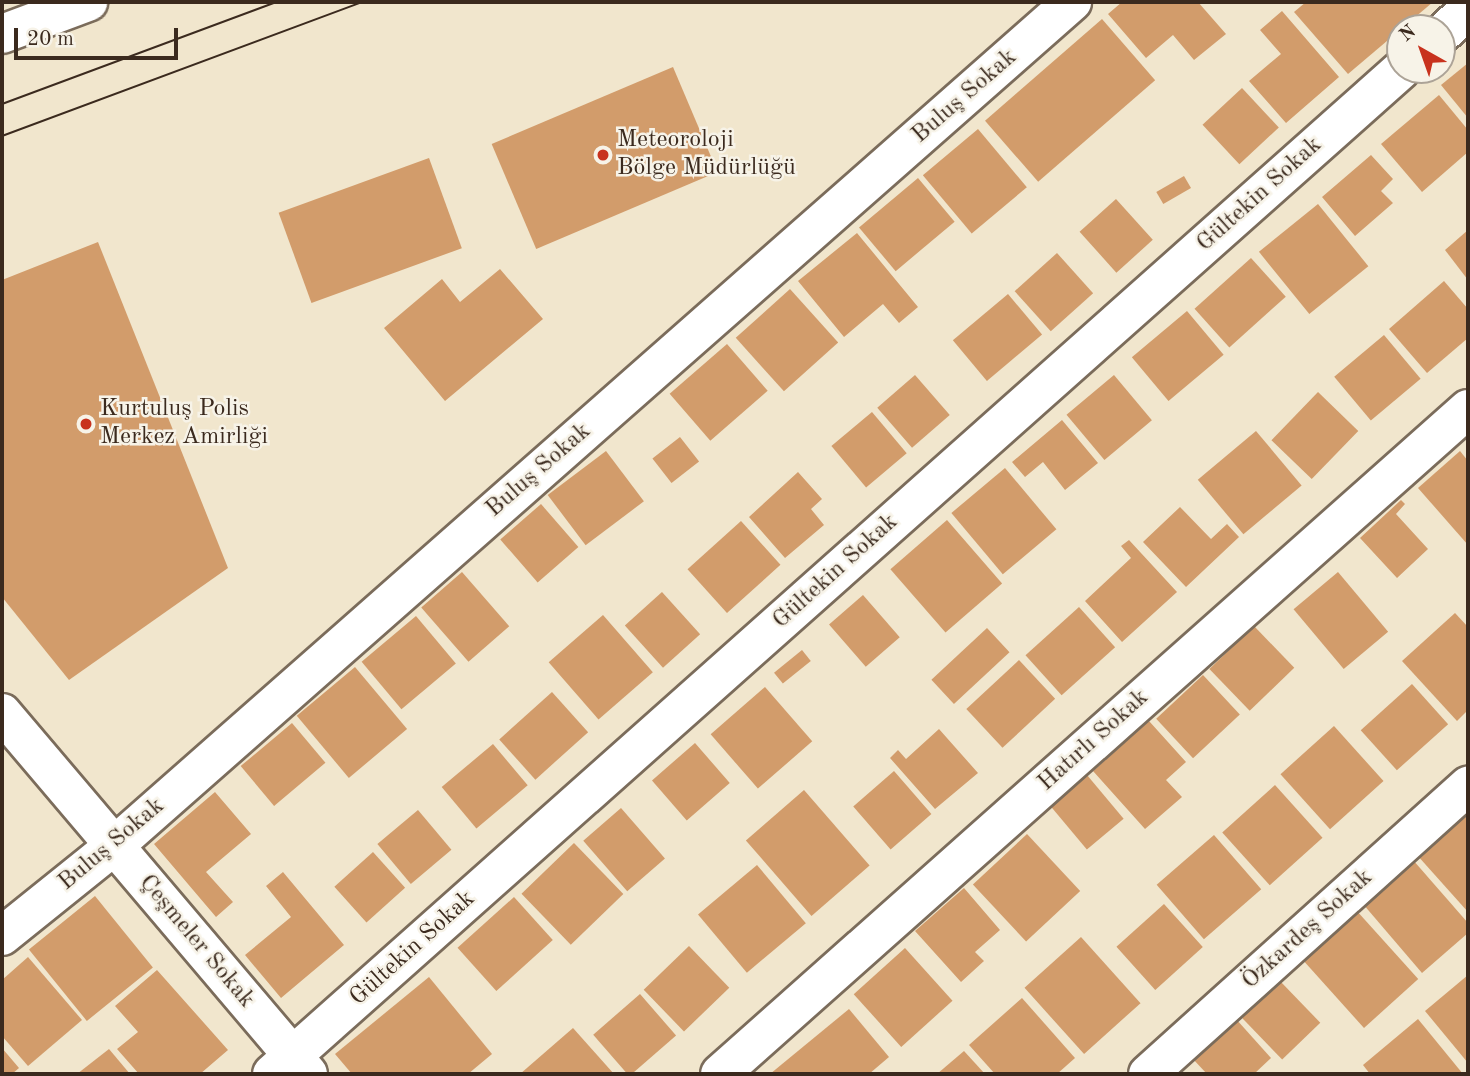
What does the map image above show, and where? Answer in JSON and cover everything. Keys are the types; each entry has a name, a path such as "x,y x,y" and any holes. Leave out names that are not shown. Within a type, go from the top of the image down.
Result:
{"street":[{"path":"2,34 88,2"},
{"name":"Buluş Sokak","path":"2,936 114,846 1072,2"},
{"name":"Gültekin Sokak","path":"291,1068 1386,83"},
{"name":"Hatırlı Sokak","path":"720,1074 1468,409"},
{"name":"Çeşmeler Sokak","path":"2,713 114,846 291,1068"},
{"name":"Özkardeş Sokak","path":"1148,1074 1468,786"}],"building":[{"path":"1122,2 1198,2 1226,34 1194,60 1173,35 1146,58 1108,14"},
{"path":"1306,2 1433,2 1419,14 1386,14 1386,42 1348,74 1294,12"},
{"path":"1282,11 1339,77 1286,123 1249,81 1281,54 1260,30"},
{"path":"1102,19 1155,80 1038,182 985,121"},
{"path":"1468,63 1468,118 1441,85 1456,84 1456,73"},
{"name":"Meteoroloji Bölge Müdürlüğü","path":"673,67 718,172 536,249 492,144"},
{"path":"1242,88 1279,127 1239,164 1203,125"},
{"path":"1439,95 1468,130 1468,152 1422,192 1381,144"},
{"path":"978,129 1027,187 972,234 923,175"},
{"path":"1371,155 1393,179 1381,191 1393,203 1355,236 1322,197"},
{"path":"429,158 462,248 311,303 279,213"},
{"path":"1184,176 1191,188 1163,204 1156,192"},
{"path":"918,178 955,222 896,271 859,227"},
{"path":"1116,199 1153,240 1116,273 1080,232"},
{"path":"1318,204 1368,266 1309,314 1259,252"},
{"path":"1468,230 1468,280 1445,250"},
{"path":"857,233 918,307 899,323 883,304 844,337 798,281"},
{"name":"Kurtuluş Polis Merkez Amirliği","path":"98,242 228,568 69,680 2,597 2,280"},
{"path":"1057,253 1093,293 1051,331 1015,291"},
{"path":"1251,258 1286,297 1229,347 1195,309"},
{"path":"500,269 543,319 445,401 384,328 442,279 460,302"},
{"path":"1444,281 1468,309 1468,338 1427,373 1389,329"},
{"path":"790,289 838,343 784,391 736,338"},
{"path":"1008,294 1042,335 987,381 953,340"},
{"path":"1187,311 1224,355 1168,401 1132,357"},
{"path":"1384,335 1421,379 1371,420 1334,377"},
{"path":"727,344 768,391 710,441 670,394"},
{"path":"915,375 950,415 912,448 877,408"},
{"path":"1114,375 1152,420 1104,460 1067,415"},
{"path":"1318,392 1358,431 1312,479 1271,440"},
{"path":"872,412 907,453 866,487 831,446"},
{"path":"1062,420 1098,463 1065,490 1043,462 1025,477 1012,462"},
{"path":"1256,431 1302,485 1243,534 1198,480"},
{"path":"680,437 699,461 672,483 652,459"},
{"path":"606,451 644,501 586,545 548,495"},
{"path":"1460,451 1468,461 1468,545 1418,488"},
{"path":"1005,468 1056,529 1003,574 951,513"},
{"path":"798,472 822,499 811,509 824,525 785,558 749,517"},
{"path":"1401,500 1405,504 1396,514 1428,549 1397,578 1360,538"},
{"path":"541,504 578,547 538,582 500,539"},
{"path":"1180,507 1211,539 1227,524 1239,537 1186,587 1143,542"},
{"path":"947,520 1002,583 946,633 890,569"},
{"path":"741,521 780,565 727,613 687,569"},
{"path":"1129,540 1177,592 1122,642 1085,601 1131,558 1121,546"},
{"path":"462,572 509,626 468,662 421,607"},
{"path":"1338,572 1388,632 1344,669 1294,609"},
{"path":"662,592 700,634 663,668 625,625"},
{"path":"863,595 900,637 866,667 829,625"},
{"path":"1079,607 1115,647 1062,695 1025,655"},
{"path":"1455,613 1468,627 1468,710 1457,721 1402,661"},
{"path":"603,615 653,672 599,720 549,662"},
{"path":"416,616 456,663 401,709 362,662"},
{"path":"1254,626 1294,668 1250,711 1209,669"},
{"path":"987,628 1010,652 954,704 931,680"},
{"path":"802,650 811,661 783,684 774,673"},
{"path":"1019,660 1055,699 1002,748 966,709"},
{"path":"355,667 407,729 349,778 297,716"},
{"path":"1203,675 1240,714 1193,758 1156,719"},
{"path":"1412,684 1448,724 1397,770 1361,730"},
{"path":"765,687 812,741 758,789 711,734"},
{"path":"552,692 588,732 535,780 499,740"},
{"path":"1149,721 1186,762 1166,780 1182,797 1145,829 1093,771"},
{"path":"292,723 325,763 274,806 241,766"},
{"path":"1334,726 1384,781 1330,829 1280,774"},
{"path":"939,729 978,773 935,809 890,758 898,750 906,759"},
{"path":"695,743 730,783 687,820 652,780"},
{"path":"493,744 528,785 476,828 442,787"},
{"path":"894,771 931,814 891,849 853,806"},
{"path":"1087,775 1124,819 1087,850 1050,806"},
{"path":"1275,785 1323,838 1270,885 1222,833"},
{"path":"804,790 870,865 811,916 746,841"},
{"path":"215,792 251,834 206,872 233,902 216,917 154,844"},
{"path":"621,808 665,859 627,891 583,841"},
{"path":"418,810 451,850 411,884 377,844"},
{"path":"1468,810 1468,912 1417,855"},
{"path":"1027,834 1080,891 1026,942 973,884"},
{"path":"1214,835 1261,889 1204,939 1157,885"},
{"path":"574,843 623,894 571,945 521,894"},
{"path":"373,852 405,888 366,922 334,887"},
{"path":"1413,860 1468,923 1468,933 1422,973 1363,904"},
{"path":"757,865 806,923 747,973 698,914"},
{"path":"283,872 344,945 281,998 245,955 291,917 266,886"},
{"path":"964,888 1000,930 975,952 984,961 961,982 915,931"},
{"path":"95,896 153,967 87,1021 29,949"},
{"path":"514,897 553,940 496,991 458,948"},
{"path":"1164,904 1203,947 1155,990 1116,947"},
{"path":"1356,910 1418,979 1364,1028 1302,959"},
{"path":"1081,937 1141,1003 1084,1054 1025,988"},
{"path":"689,946 729,988 684,1031 644,990"},
{"path":"905,948 953,1001 901,1047 854,994"},
{"path":"28,957 82,1020 28,1066 2,1036 2,980"},
{"path":"157,970 228,1050 200,1074 139,1074 117,1049 138,1032 115,1006"},
{"path":"1468,975 1468,1063 1425,1011"},
{"path":"429,977 492,1054 468,1074 352,1074 335,1054"},
{"path":"1280,981 1320,1023 1282,1060 1242,1018"},
{"path":"640,994 676,1036 632,1074 627,1074 593,1035"},
{"path":"1022,998 1075,1058 1057,1074 995,1074 969,1045"},
{"path":"849,1009 889,1057 869,1074 770,1074"},
{"path":"1236,1019 1271,1058 1254,1074 1207,1074 1192,1058"},
{"path":"1418,1019 1463,1074 1370,1074 1363,1065"},
{"path":"573,1028 614,1074 520,1074"},
{"path":"2,1048 19,1068 12,1074 2,1074"},
{"path":"109,1049 130,1074 77,1074"},
{"path":"964,1051 985,1074 937,1074"}],"tram line":[{"path":"2,104 276,2"},
{"path":"2,136 362,2"}],"place":[{"name":"Meteoroloji Bölge Müdürlüğü","path":"603,155"},
{"name":"Kurtuluş Polis Merkez Amirliği","path":"86,424"}]}
